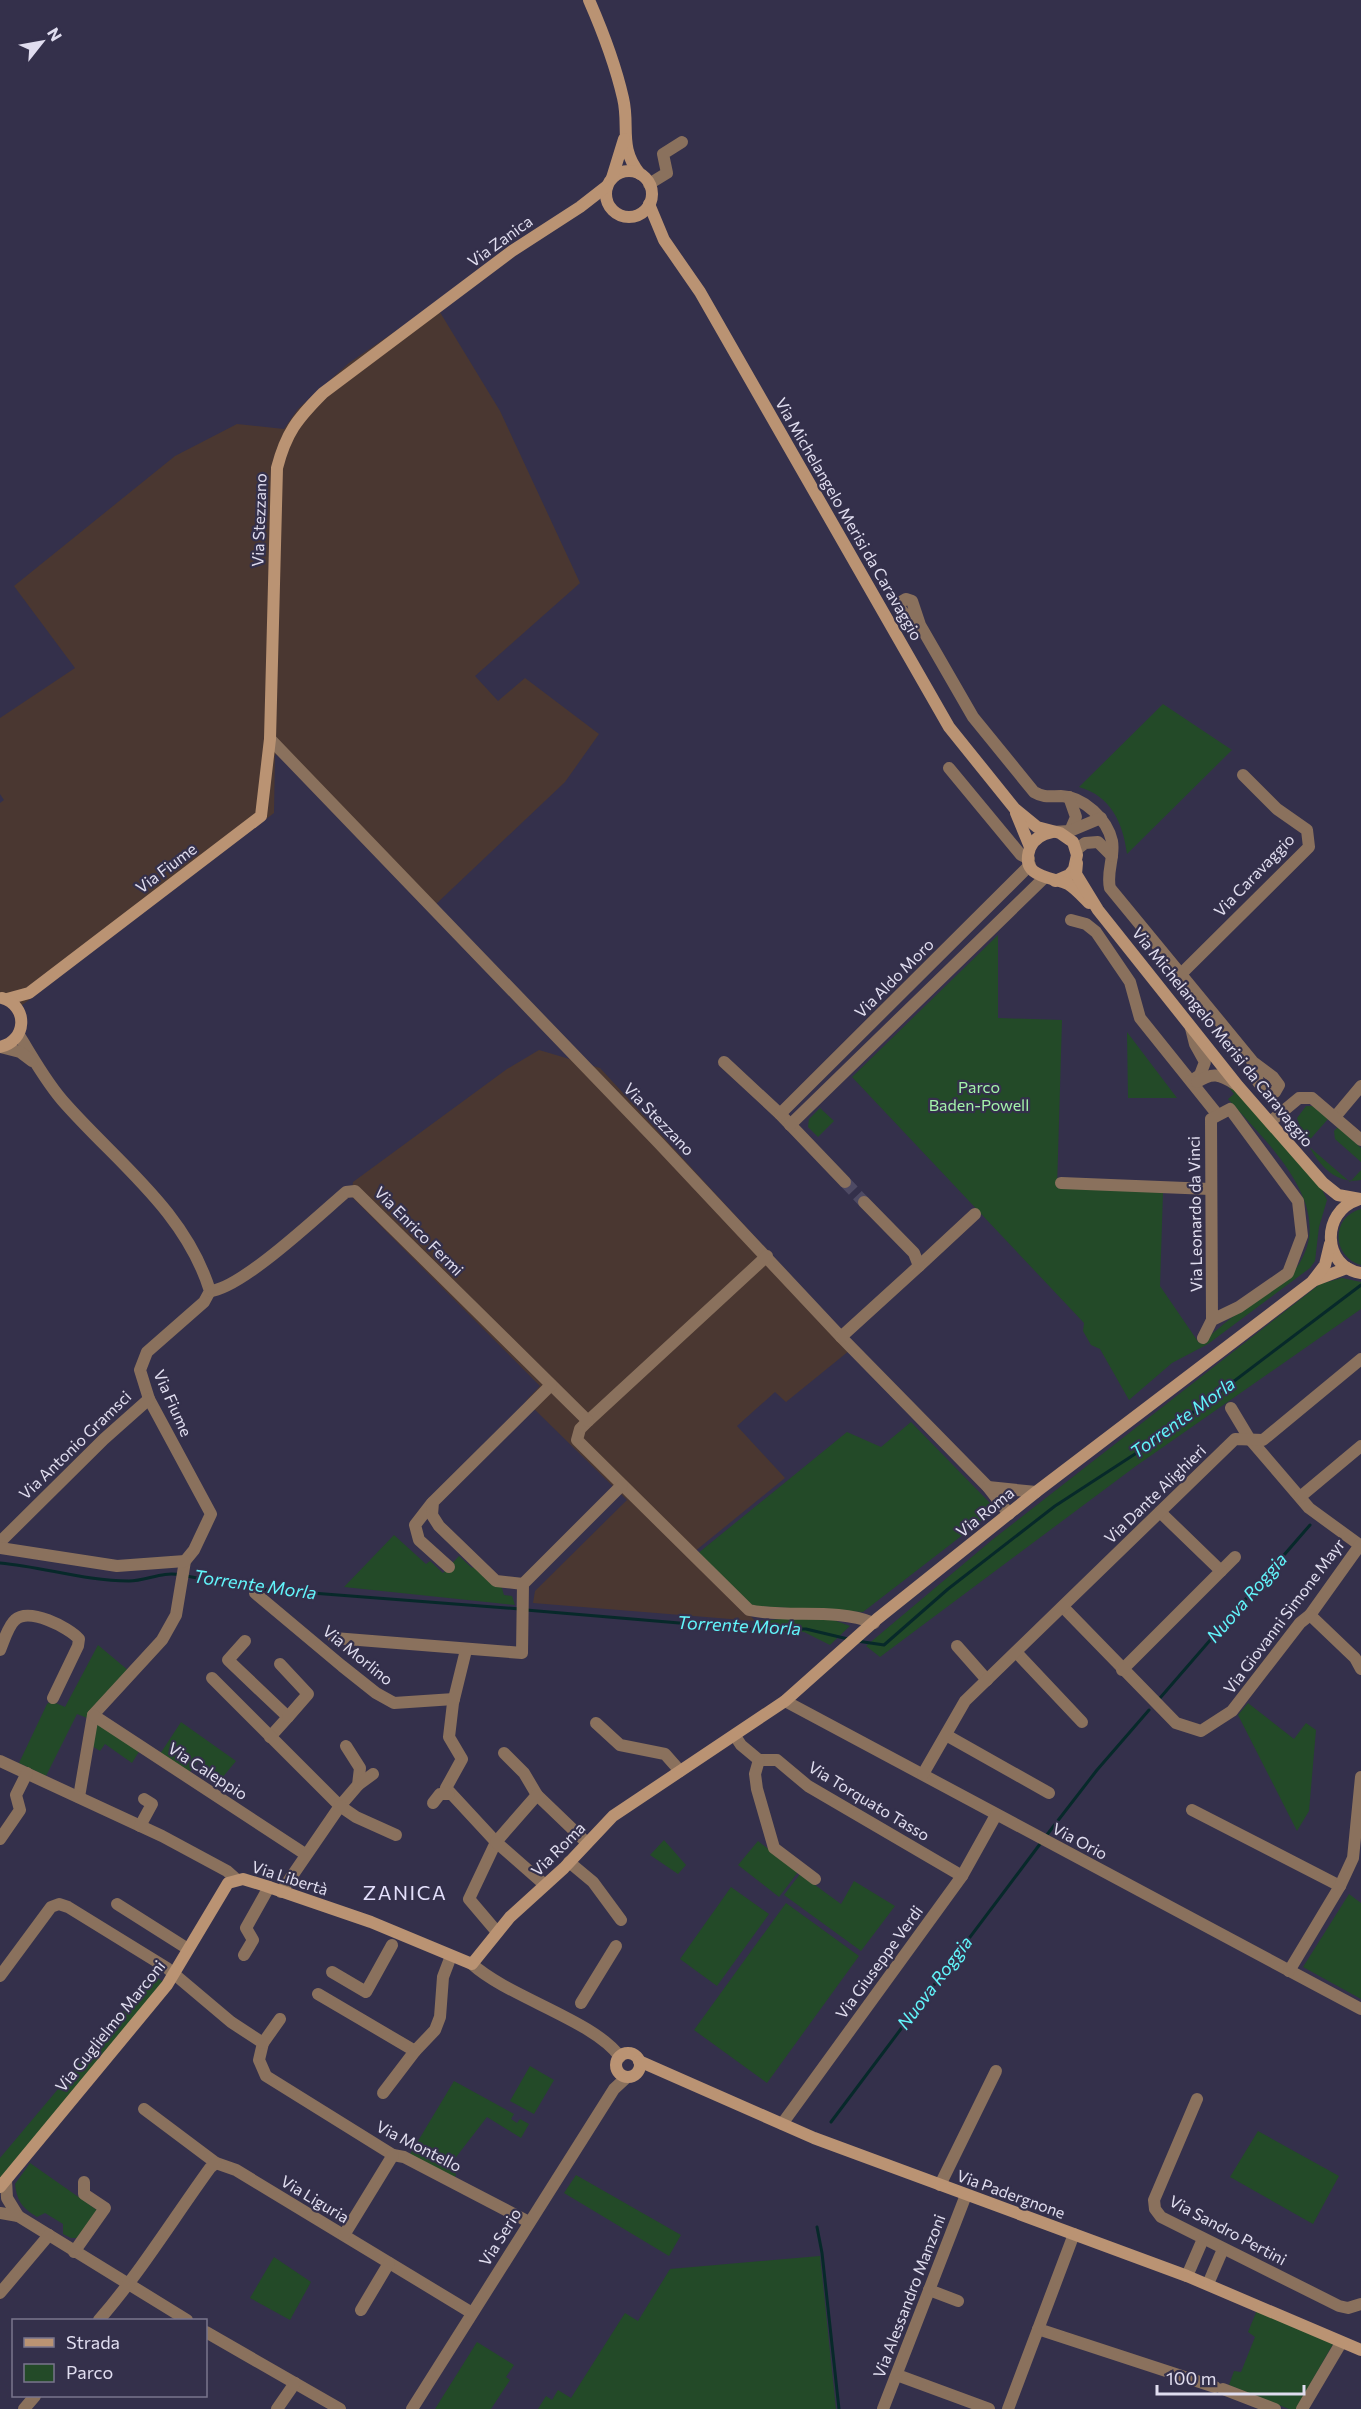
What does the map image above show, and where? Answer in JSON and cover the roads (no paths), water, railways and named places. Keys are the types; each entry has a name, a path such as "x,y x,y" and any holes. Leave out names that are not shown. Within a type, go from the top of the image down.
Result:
{"street":[{"path":"580,207 612,209 629,216 640,213 649,204 651,190 649,184 630,161 624,138 624,102 613,56 589,0"},
{"path":"612,209 606,198 624,138"},
{"path":"649,184 667,173 663,154 682,142"},
{"name":"Via Zanica","path":"441,305 512,251 580,207 625,171 640,174"},
{"name":"Via Michelangelo Merisi da Caravaggio","path":"649,204 664,240 700,292 949,727 1015,809 1038,827 1067,837 1078,852 1077,874 1098,910 1238,1086 1323,1183 1338,1196 1361,1199"},
{"name":"Via Michelangelo Merisi da Caravaggio","path":"629,216 646,224 664,240"},
{"name":"Via Stezzano","path":"441,305 322,393 304,412 285,440 277,468 270,739 767,1256 841,1337 988,1487 1009,1514"},
{"path":"920,626 973,717 1034,792 1047,798 1070,798 1090,807 1101,818 1112,841 1112,856"},
{"name":"Via Fiume","path":"2,998 29,993 261,816 270,739"},
{"name":"Via Michelangelo Merisi da Caravaggio","path":"949,768 1021,855 1030,857"},
{"name":"Via Caravaggio","path":"1181,974 1309,847 1307,831 1277,809 1243,775"},
{"path":"1070,798 1076,817 1071,831"},
{"name":"Via Michelangelo Merisi da Caravaggio","path":"1015,809 1030,857 1049,880 1069,885 1098,910"},
{"path":"1030,857 1039,836 1052,832 1071,831 1101,818"},
{"path":"1049,880 1069,875 1078,852 1101,818"},
{"path":"1078,852 1090,842 1098,842 1112,856"},
{"name":"Via Michelangelo Merisi da Caravaggio","path":"1112,856 1108,878 1110,888 1253,1062"},
{"name":"Via Aldo Moro","path":"780,1114 1030,857"},
{"name":"Via Aldo Moro","path":"790,1125 1049,880"},
{"path":"1071,920 1086,924 1096,932 1130,982 1140,1018 1217,1114 1230,1109 1279,1172 1298,1201 1302,1236 1288,1273 1239,1307 1212,1320"},
{"path":"21,1014 29,993"},
{"path":"0,1047 11,1043 19,1035 22,1025 21,1014 16,1005 2,998"},
{"path":"1190,1024 1195,1044 1205,1062 1200,1075 1192,1082"},
{"path":"19,1035 36,1064 63,1100 159,1200 181,1232 210,1291"},
{"path":"0,1047 20,1052 36,1064"},
{"path":"724,1062 780,1114 845,1182"},
{"path":"1192,1082 1209,1074 1222,1076 1238,1086"},
{"path":"1335,1117 1361,1086"},
{"path":"1270,1122 1299,1098 1312,1098 1361,1140"},
{"name":"Via Leonardo da Vinci","path":"1203,1338 1212,1320 1211,1119 1217,1114"},
{"path":"1061,1183 1210,1190"},
{"name":"Via Michelangelo Merisi da Caravaggio","path":"1323,1183 1336,1215"},
{"name":"Via Enrico Fermi","path":"210,1291 223,1288 244,1276 346,1192 352,1190 588,1421"},
{"path":"1336,1215 1351,1202 1361,1199"},
{"path":"864,1202 914,1253 919,1266"},
{"path":"841,1337 975,1214"},
{"name":"Via Roma","path":"1312,1282 1325,1264 1336,1215"},
{"path":"1330,1244 1334,1253 1347,1268 1361,1273"},
{"path":"767,1256 588,1421 580,1429 577,1440 748,1610 764,1613 842,1614 874,1623"},
{"name":"Via Roma","path":"472,1964 497,1932 618,1812 785,1701 874,1623 1036,1492 1312,1282 1347,1268"},
{"name":"Via Fiume","path":"93,1715 162,1640 176,1615 184,1564 208,1522 209,1507 149,1398 141,1379 140,1370 143,1357 204,1302 210,1291"},
{"name":"Via Dante Alighieri","path":"923,1773 965,1701 1235,1439 1263,1440 1361,1359"},
{"path":"449,1567 419,1539 415,1525 433,1502 551,1385"},
{"name":"Via Antonio Gramsci","path":"0,1542 149,1398"},
{"path":"1231,1408 1249,1438 1309,1508 1360,1545"},
{"path":"1300,1497 1361,1446"},
{"path":"334,1638 522,1653 523,1584 622,1485"},
{"path":"988,1487 1036,1492"},
{"path":"433,1502 432,1515 439,1526 496,1581 523,1584"},
{"path":"1160,1512 1221,1571"},
{"name":"Via Giovanni Simone Mayr","path":"1063,1606 1122,1670 1176,1723 1201,1731 1232,1712 1300,1623 1310,1615 1360,1545"},
{"path":"0,1548 117,1566 184,1564"},
{"path":"1122,1670 1235,1557"},
{"name":"Via Morlino","path":"255,1593 376,1693 394,1703 454,1699"},
{"path":"0,1650 14,1620 22,1616 34,1614 74,1634 79,1639 78,1646 53,1698"},
{"path":"1310,1615 1355,1658 1361,1670"},
{"path":"245,1641 228,1660 288,1717"},
{"path":"957,1646 987,1680"},
{"path":"433,1803 448,1788 462,1759 449,1737 454,1699 466,1650"},
{"path":"1016,1652 1082,1722"},
{"path":"270,1737 308,1694 280,1664"},
{"path":"212,1678 340,1806 356,1817 396,1835"},
{"name":"Via Orio","path":"785,1701 1361,2009"},
{"path":"79,1797 93,1715"},
{"name":"Via Caleppio","path":"93,1715 305,1854"},
{"path":"596,1723 620,1745 665,1754 680,1771"},
{"path":"946,1734 1049,1793"},
{"name":"Via Torquato Tasso","path":"735,1736 741,1745 759,1760 777,1760 808,1786 962,1876"},
{"path":"346,1746 360,1768 358,1785"},
{"path":"504,1753 524,1773 537,1795 587,1843"},
{"path":"759,1760 755,1774 774,1848 815,1879"},
{"name":"Via Libertà","path":"0,1761 140,1826 227,1871 236,1880 269,1887 396,1938 472,1964 497,1982 579,2027 615,2053 631,2054 643,2064"},
{"path":"0,1839 20,1810 16,1795 27,1773"},
{"path":"281,1892 340,1806 358,1785 373,1774"},
{"path":"1289,1971 1340,1886 1353,1858 1361,1777"},
{"path":"448,1788 496,1842 545,1885"},
{"path":"497,1932 482,1912 469,1902 496,1842 537,1795"},
{"path":"140,1826 152,1804 144,1799"},
{"path":"1192,1810 1340,1886"},
{"name":"Via Giuseppe Verdi","path":"782,2124 962,1876 996,1815"},
{"path":"569,1862 593,1882 621,1920"},
{"name":"Via Guglielmo Marconi","path":"3,2183 175,1974 222,1891 228,1883 236,1880"},
{"path":"244,1955 253,1940 246,1928 269,1887"},
{"path":"0,1976 51,1907 59,1904 175,1974 231,2022 263,2043 280,2019"},
{"path":"117,1904 188,1949"},
{"path":"332,1972 366,1992 396,1938"},
{"path":"582,2003 616,1946"},
{"path":"383,2093 415,2051 435,2030 440,2018 443,1977 451,1956"},
{"path":"318,1994 415,2051"},
{"name":"Via Montello","path":"263,2043 259,2060 266,2076 357,2134 384,2147 393,2155 404,2157 529,2222"},
{"path":"615,2053 621,2077 636,2074 643,2064"},
{"name":"Via Padergnone","path":"643,2064 782,2124 1208,2284 1361,2350"},
{"path":"940,2185 996,2072"},
{"name":"Via Serio","path":"412,2409 621,2077"},
{"name":"Via Sandro Pertini","path":"1197,2099 1154,2200 1155,2210 1161,2217 1203,2239 1339,2306 1348,2308 1361,2304"},
{"name":"Via Liguria","path":"144,2109 216,2163 236,2170 472,2313"},
{"path":"344,2235 393,2155"},
{"path":"100,2319 129,2286 180,2210 216,2163"},
{"path":"74,2252 105,2208 84,2194 84,2182"},
{"path":"3,2183 7,2198 18,2216"},
{"name":"Via Alessandro Manzoni","path":"884,2409 966,2195"},
{"path":"0,2213 18,2216 185,2319"},
{"path":"1008,2409 1074,2234"},
{"path":"0,2293 49,2235"},
{"path":"1186,2276 1203,2239"},
{"path":"1208,2284 1223,2249"},
{"path":"361,2310 389,2263"},
{"path":"930,2290 958,2301"},
{"path":"1038,2329 1219,2388 1275,2409"},
{"path":"207,2333 340,2409"},
{"path":"1302,2409 1341,2343"},
{"path":"897,2376 989,2409"},
{"path":"278,2409 295,2383"},
{"path":"24,2409 34,2397"}],"waterway":[{"name":"Torrente Morla","path":"857,1641 884,1645 948,1589 1055,1506 1155,1441 1361,1285"},
{"name":"Nuova Roggia","path":"1160,1698 1310,1525"},
{"name":"Torrente Morla","path":"0,1563 113,1580 135,1581 167,1574 180,1575"},
{"name":"Torrente Morla","path":"186,1576 260,1589 520,1609"},
{"name":"Torrente Morla","path":"526,1610 750,1629 806,1629 848,1639"},
{"path":"1046,1836 1097,1770 1149,1710"},
{"name":"Nuova Roggia","path":"831,2122 1040,1844"},
{"path":"817,2227 822,2253 839,2409"}],"tunnel":[{"path":"845,1182 864,1202"}],"district":[{"name":"ZANICA","path":"405,1893"}],"park label":[{"name":"Parco Baden-Powell","path":"979,1096"}]}
